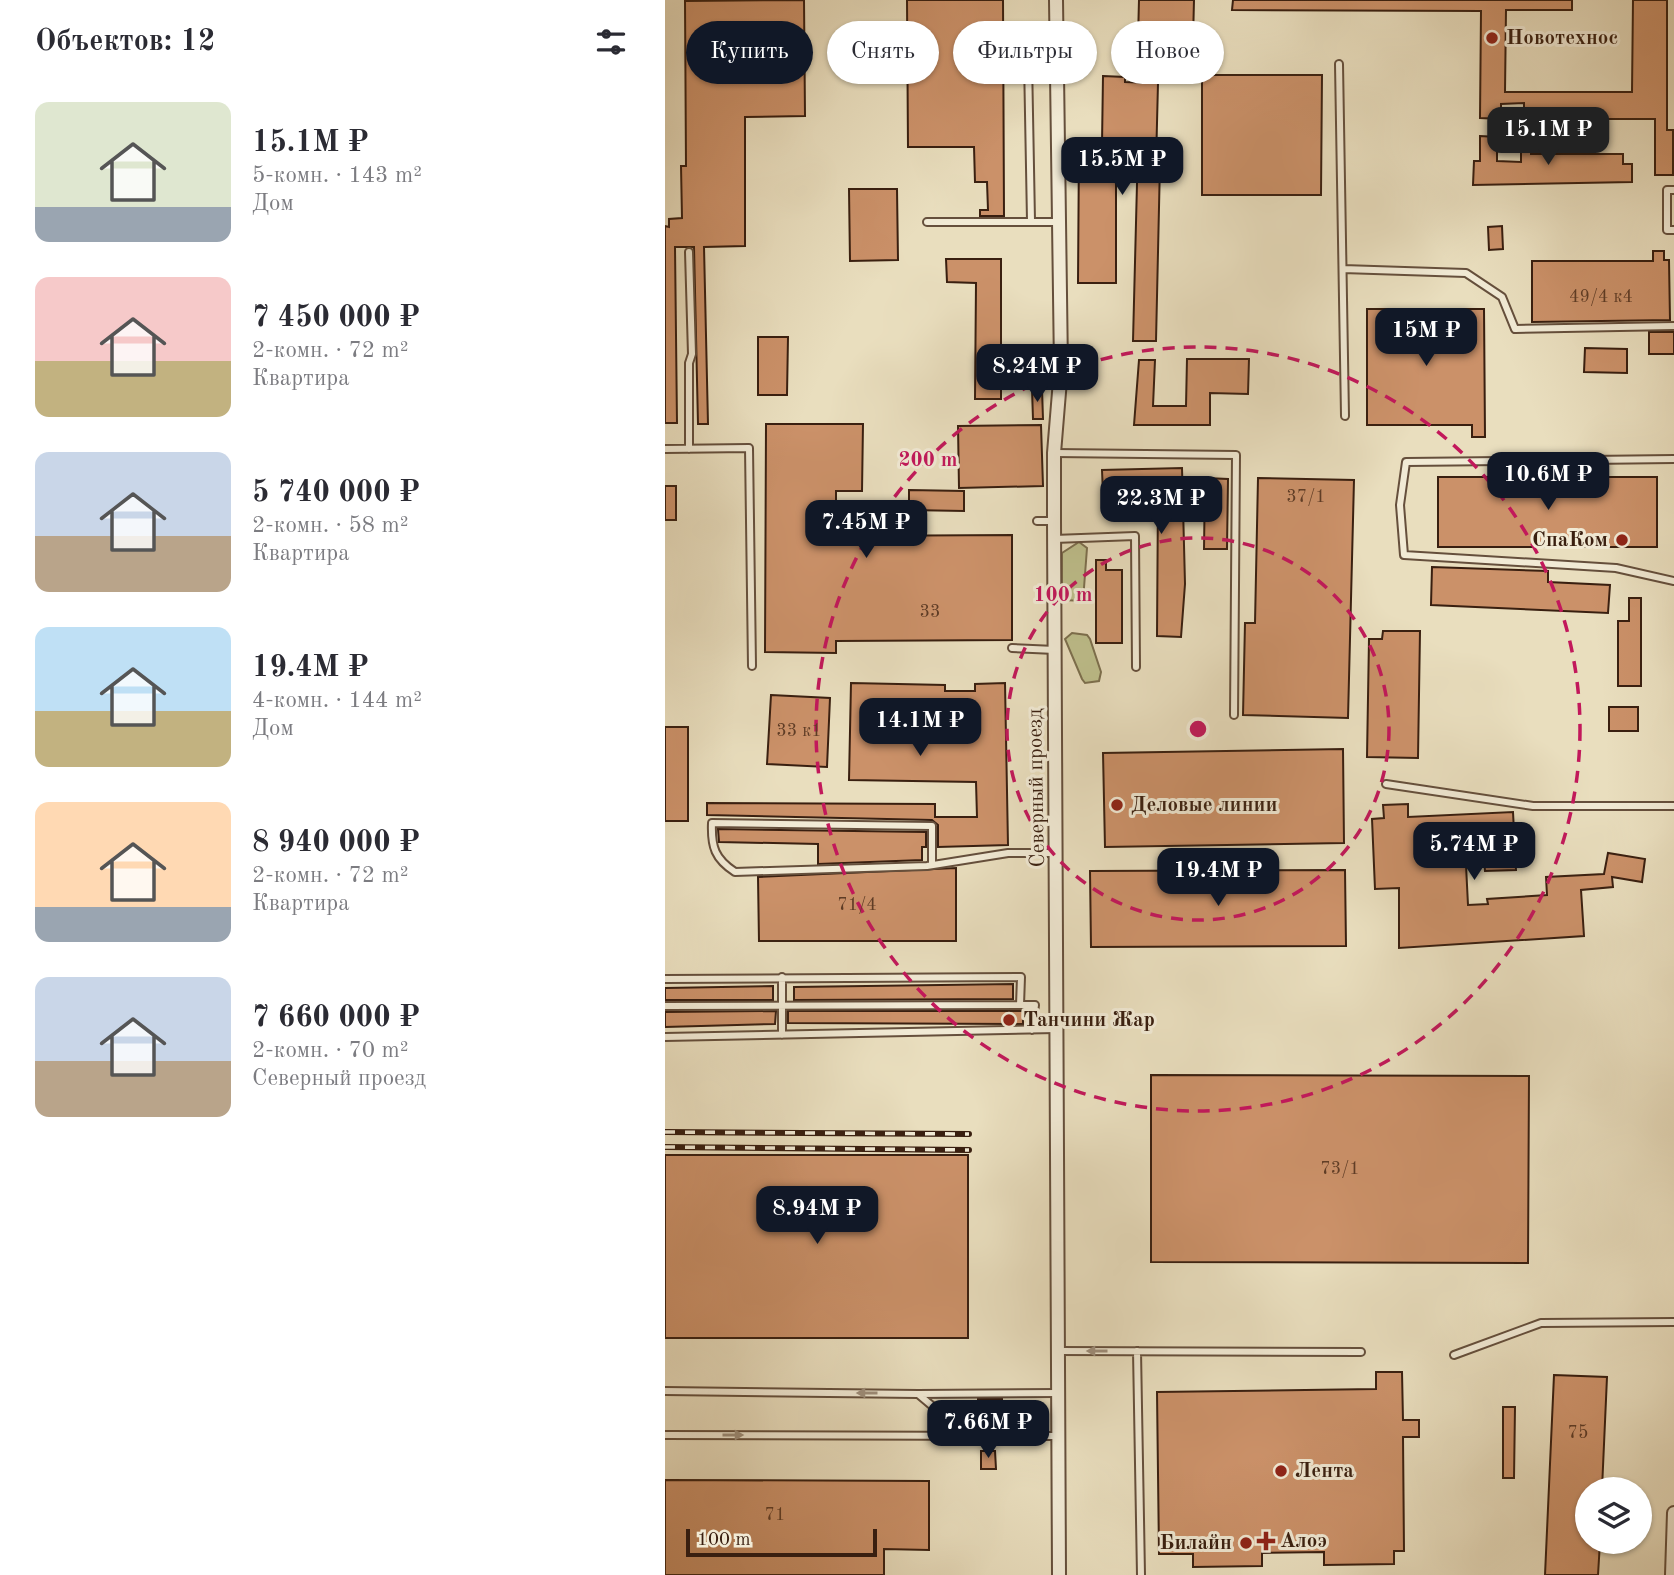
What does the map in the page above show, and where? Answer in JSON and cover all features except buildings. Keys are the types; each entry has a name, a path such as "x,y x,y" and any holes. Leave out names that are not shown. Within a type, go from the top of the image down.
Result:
{"street":[{"name":"Северный проезд","path":"1056,0 1061,368 1055,453 1054,521 1059,1575"},
{"path":"1672,1575 1674,1513"}],"lane":[{"path":"1339,64 1345,416"},
{"path":"1028,84 1031,221"},
{"path":"1674,190 1667,190 1667,230 1674,230"},
{"path":"927,222 1059,222"},
{"path":"689,252 692,354 688,363 689,449"},
{"path":"1343,268 1466,273 1502,297 1515,329 1674,326"},
{"path":"665,449 749,447 752,666"},
{"path":"1055,453 1236,455 1234,715"},
{"path":"1674,459 1406,462 1400,505 1404,555 1616,568 1674,581"},
{"path":"1037,521 1054,521"},
{"path":"1054,539 1135,536 1136,667"},
{"path":"1012,649 1055,650"},
{"path":"1386,784 1533,806 1674,806"},
{"path":"932,865 932,826 712,823 715,853 722,863 735,872 932,865 1008,853 1057,853"},
{"path":"782,977 782,1035"},
{"path":"665,979 1021,978 1020,1006"},
{"path":"665,1006 1035,1006 1032,1030"},
{"path":"665,1037 1058,1029"},
{"path":"1454,1355 1541,1322 1674,1322"},
{"path":"1058,1351 1361,1352"},
{"path":"1137,1351 1141,1575"},
{"path":"665,1391 1058,1393"},
{"path":"918,1394 968,1436"},
{"path":"665,1435 1058,1436"}],"green space":[{"path":"1079,542 1087,548 1083,601 1064,600 1062,553"},
{"path":"1072,633 1087,635 1090,639 1101,672 1099,681 1085,683 1082,679 1065,639"}],"railway":[{"path":"665,1132 969,1134"},
{"path":"665,1147 969,1150"}],"place":[{"name":"Новотехнос","path":"1492,38"},
{"name":"СпаКом","path":"1622,540"},
{"name":"Деловые линии","path":"1117,805"},
{"name":"Танчини Жар","path":"1009,1020"},
{"name":"Лента","path":"1281,1471"},
{"name":"Алоэ","path":"1266,1541"},
{"name":"Билайн","path":"1246,1543"}]}
